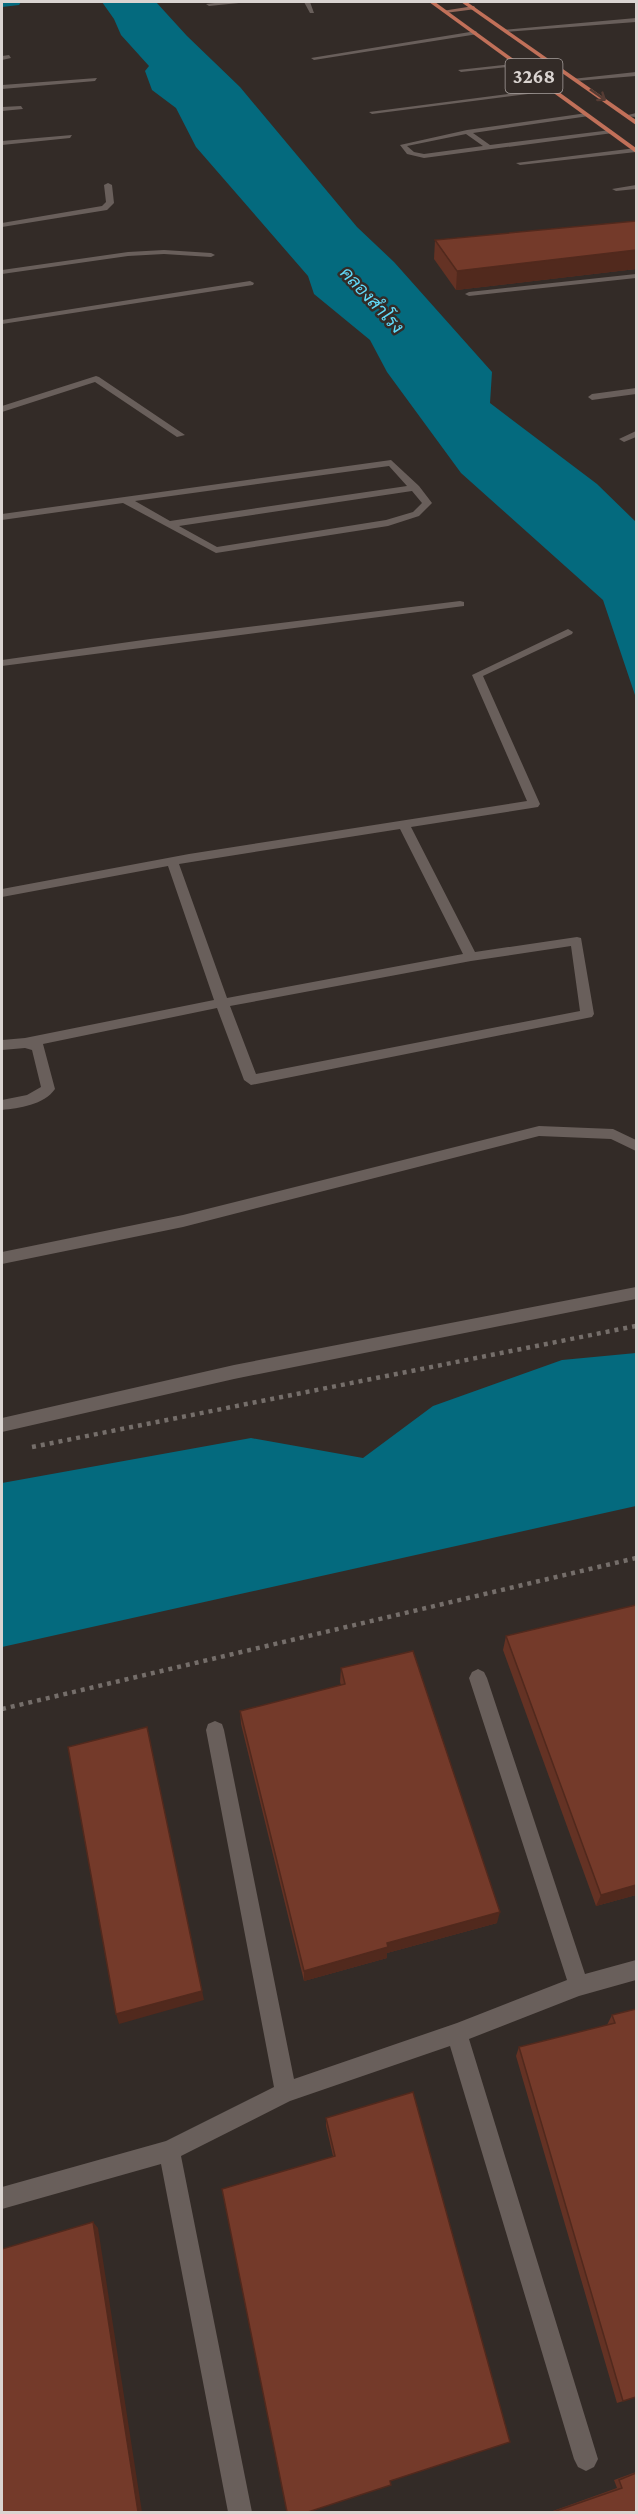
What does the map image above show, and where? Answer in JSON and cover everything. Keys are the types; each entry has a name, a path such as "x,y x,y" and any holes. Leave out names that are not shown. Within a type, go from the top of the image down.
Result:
{"main road":[{"name":"3268","path":"432,2 636,150"},
{"name":"3268","path":"464,2 636,123"},
{"path":"445,11 474,8"}],"street":[{"path":"209,4 246,2"},
{"path":"307,2 312,12"},
{"path":"506,30 636,20"},
{"path":"314,58 476,33"},
{"path":"461,70 518,64"},
{"path":"575,80 636,74"},
{"path":"2,87 95,79"},
{"path":"372,112 552,88"},
{"path":"2,109 21,108"},
{"path":"587,115 551,118 467,132 403,146 405,150 415,155 424,156 611,132"},
{"path":"627,116 636,115"},
{"path":"551,118 558,124"},
{"path":"566,130 573,136"},
{"path":"467,132 489,147"},
{"path":"2,143 70,136"},
{"path":"520,163 636,150"},
{"path":"2,225 104,207 110,204 108,185"},
{"path":"616,189 636,187"},
{"path":"2,272 128,254 164,252 211,255"},
{"path":"468,294 636,276"},
{"path":"2,322 250,283"},
{"path":"2,409 96,380 180,435"},
{"path":"592,397 636,391"},
{"path":"624,439 636,434"},
{"path":"2,517 391,463 416,488 427,503 416,514 388,523 216,550 125,500"},
{"path":"170,524 416,488"},
{"path":"2,663 150,642 460,604"},
{"path":"2,893 172,861 534,804 477,675 568,632"},
{"path":"404,824 471,957"},
{"path":"2,1045 26,1043 222,1003 577,940 587,1014 251,1080 222,1003 172,861"},
{"path":"2,1105 29,1100 40,1096 48,1089 38,1047 26,1043"},
{"path":"2,1258 183,1221 539,1131 613,1134 636,1146"},
{"path":"2,1425 234,1372 636,1293"},
{"path":"478,1678 579,1986"},
{"path":"215,1730 286,2092"},
{"path":"2,2198 169,2151 286,2092 457,2033 579,1986 636,1970"},
{"path":"457,2033 586,2459"},
{"path":"169,2151 240,2512"}],"path":[{"path":"25,1448 636,1326"},
{"path":"2,1709 636,1558"}],"water":[{"name":"คลองสำโรง","path":"102,2 156,2 187,36 240,87 357,227 394,262 492,372 490,403 597,484 636,522 636,698 603,600 461,473 387,372 370,340 314,294 308,276 196,147 176,108 152,90 145,71 149,66 121,35 114,19"},
{"path":"636,1353 636,1506 2,1647 2,1483 251,1438 363,1458 433,1406 562,1360"}],"building":[{"path":"636,221 636,250 457,271 435,240"},
{"path":"636,1605 636,1885 601,1895 506,1636"},
{"path":"413,1651 500,1912 387,1943 388,1947 304,1971 240,1711 345,1684 341,1668"},
{"path":"147,1727 202,1991 116,2014 68,1747"},
{"path":"636,2009 636,2397 623,2401 519,2047 615,2023 612,2015"},
{"path":"413,2092 510,2442 390,2481 391,2485 308,2512 287,2512 222,2189 335,2156 326,2118"},
{"path":"93,2222 138,2512 2,2512 2,2249"},
{"path":"636,2473 636,2512 553,2512 622,2488 619,2480"}],"waterway":[{"path":"2,3 14,2"}]}
